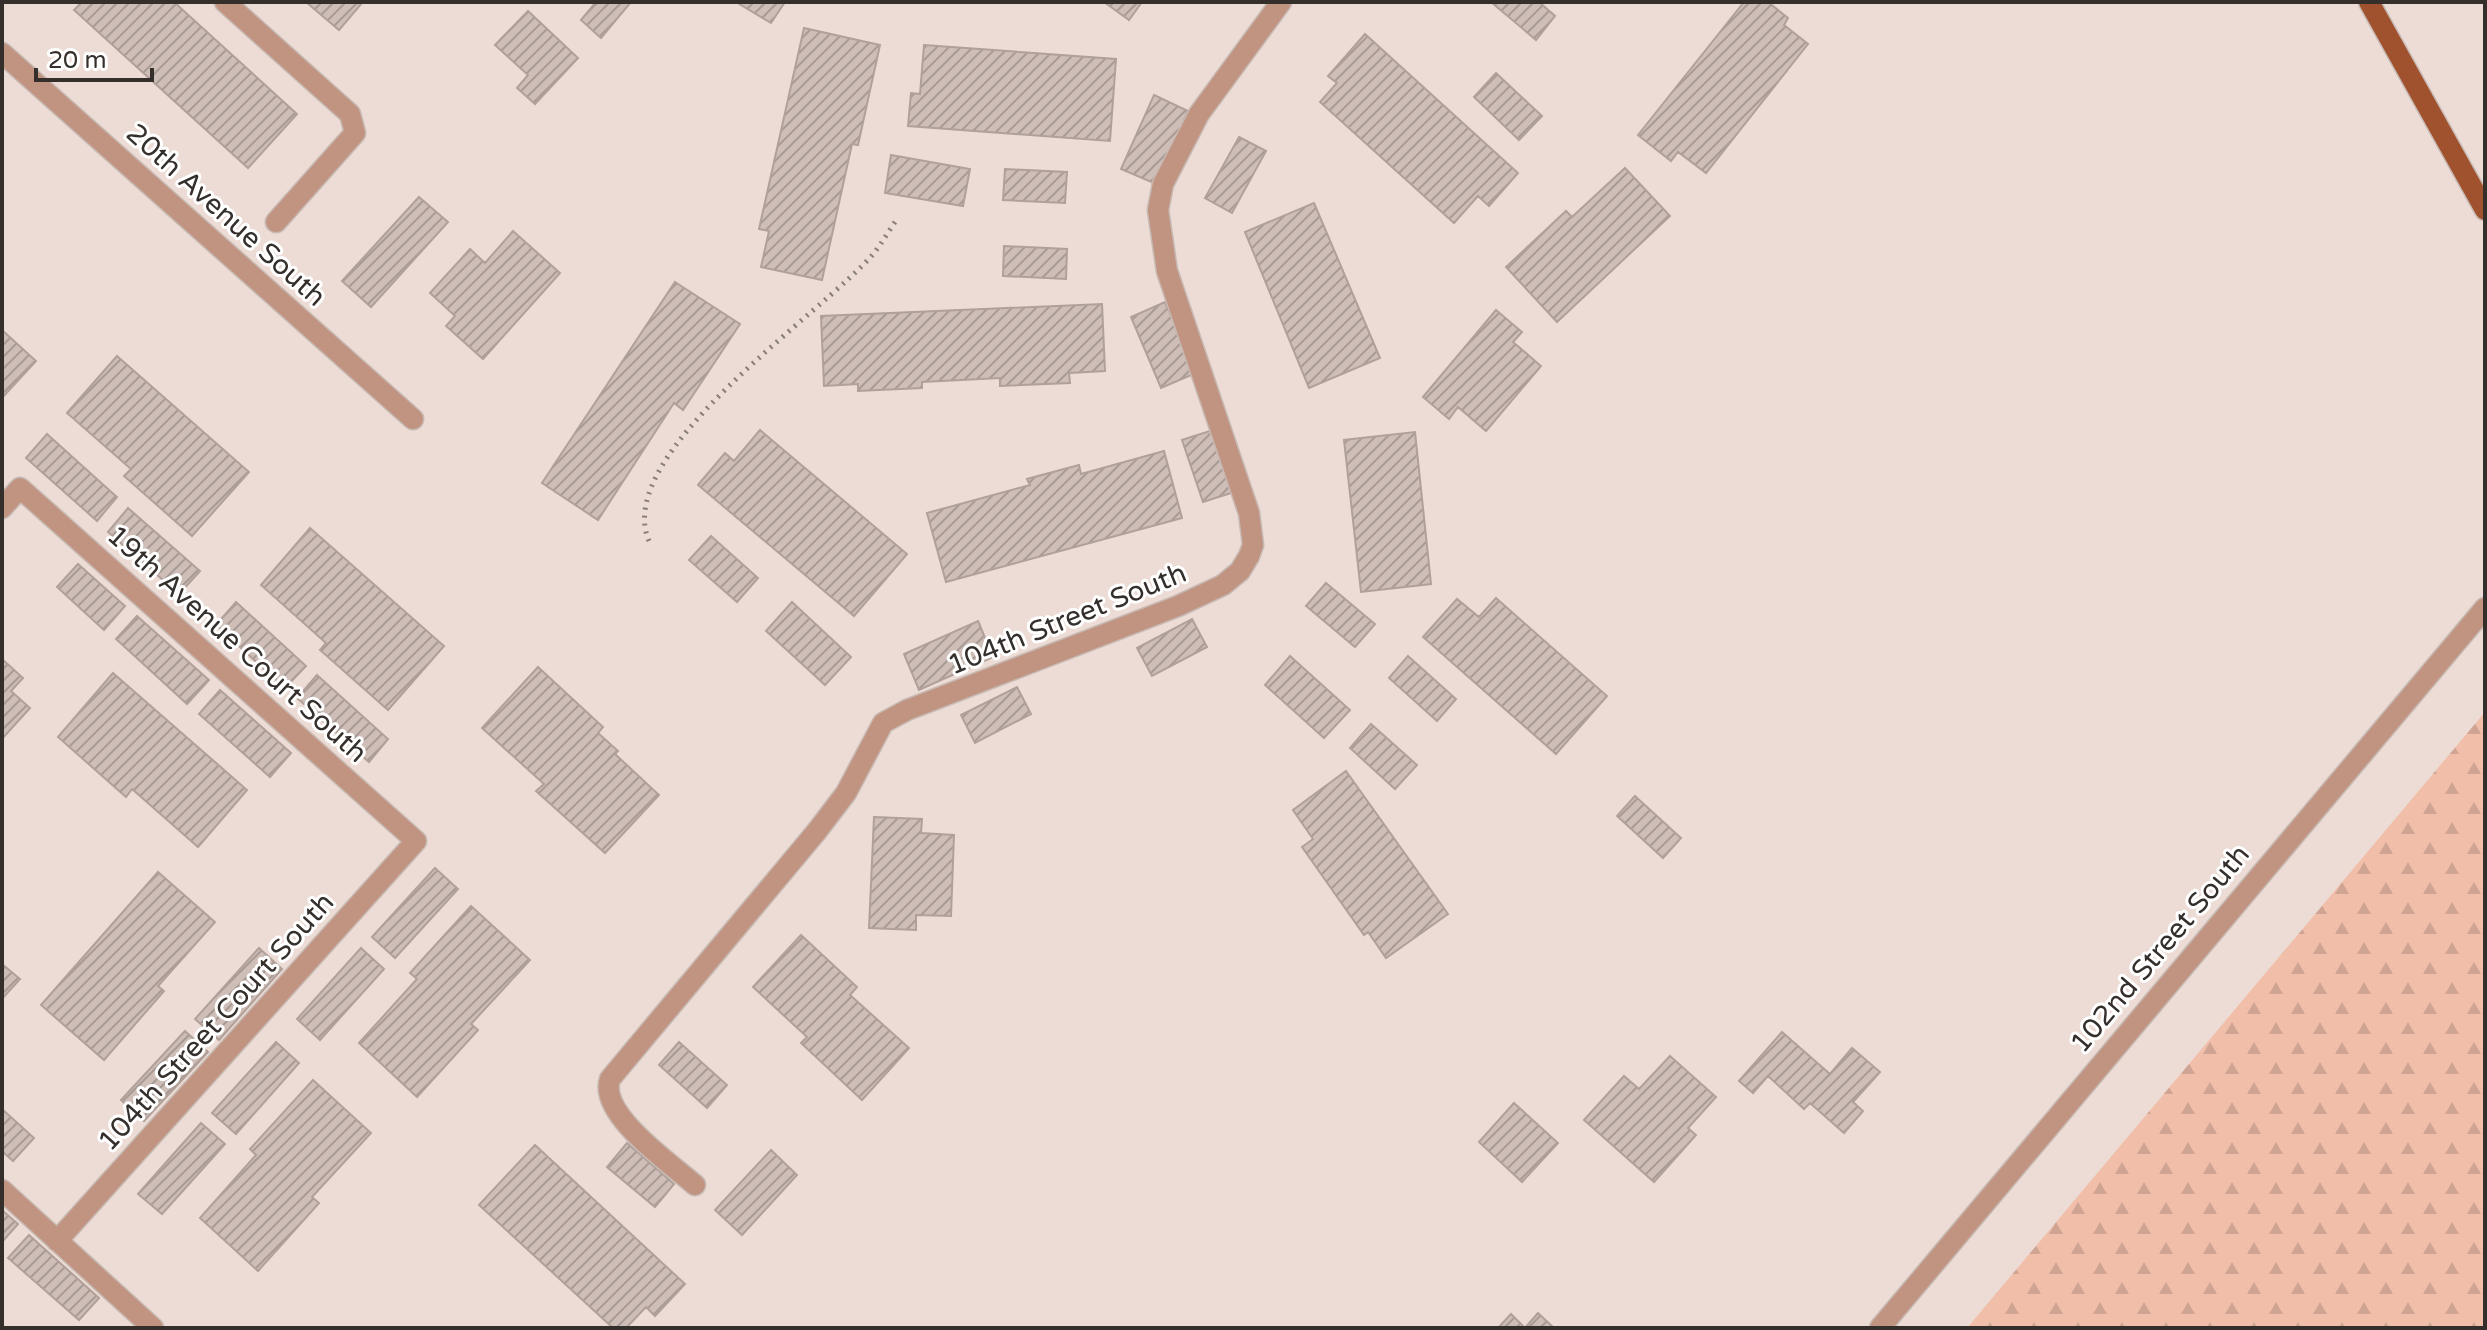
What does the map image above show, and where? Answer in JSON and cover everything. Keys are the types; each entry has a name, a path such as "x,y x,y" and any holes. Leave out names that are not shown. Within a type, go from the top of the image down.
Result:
{"main road":[{"path":"2369,2 2485,210"}],"street":[{"path":"225,2 350,114 355,133 276,222"},
{"name":"104th Street South","path":"695,1185 614,1110 607,1093 610,1079 817,831 846,793 883,723 907,710 1178,606 1223,585 1245,565 1253,545 1249,513 1167,271 1158,210 1163,184 1199,114 1281,2"},
{"name":"20th Avenue South","path":"2,53 413,419"},
{"name":"19th Avenue Court South","path":"2,508 20,488 416,841"},
{"name":"102nd Street South","path":"1880,1328 2485,608"},
{"name":"104th Street Court South","path":"57,1241 416,841"},
{"path":"2,1190 153,1328"}],"path":[{"path":"649,541 644,530 644,501 682,438 752,362 873,254 895,222"}],"green space":[{"path":"2485,712 2485,1328 1967,1328"}],"building":[{"path":"82,2 174,2 297,114 248,168 74,10"},
{"path":"306,2 361,2 362,3 339,30"},
{"path":"596,2 631,2 601,38 581,20"},
{"path":"736,2 785,2 771,23"},
{"path":"1104,2 1142,2 1129,20"},
{"path":"1491,2 1539,2 1555,16 1536,40"},
{"path":"1744,2 1768,2 1788,18 1784,25 1808,44 1706,173 1678,152 1671,161 1638,135"},
{"path":"528,11 578,58 535,104 517,88 528,75 495,45"},
{"path":"804,28 880,45 858,145 852,144 822,280 761,267 769,231 759,229"},
{"path":"1365,34 1518,173 1489,206 1478,196 1454,223 1320,102 1337,83 1328,76"},
{"path":"924,45 1116,59 1110,141 908,126 911,93 920,94"},
{"path":"1496,73 1542,116 1519,140 1474,97"},
{"path":"1154,95 1188,111 1156,184 1121,169"},
{"path":"1239,137 1266,151 1232,213 1205,198"},
{"path":"891,155 970,169 963,206 885,193"},
{"path":"1625,168 1670,216 1557,322 1506,267 1566,211 1572,217"},
{"path":"1005,169 1067,172 1065,203 1003,200"},
{"path":"419,197 448,222 371,307 342,281"},
{"path":"1314,203 1380,358 1309,388 1245,232"},
{"path":"513,231 560,273 483,359 446,326 455,316 430,293 470,249 485,263"},
{"path":"1004,246 1067,249 1066,279 1003,276"},
{"path":"675,282 740,324 683,410 674,403 598,520 542,483"},
{"path":"1165,302 1196,373 1161,388 1131,317"},
{"path":"1102,304 1105,371 1069,373 1070,383 1000,386 1000,378 922,382 922,388 858,391 858,384 824,386 821,316"},
{"path":"1496,310 1522,332 1513,342 1541,366 1486,431 1458,407 1449,419 1423,397"},
{"path":"2,330 36,361 2,398"},
{"path":"117,356 249,472 192,536 124,476 131,469 67,413"},
{"path":"760,430 907,554 854,616 698,485 725,453 734,461"},
{"path":"1213,430 1234,492 1203,502 1182,440"},
{"path":"1415,432 1431,584 1361,592 1344,440"},
{"path":"47,434 117,497 97,521 26,458"},
{"path":"1164,451 1182,518 946,582 927,513 1030,485 1027,479 1079,465 1081,474"},
{"path":"128,508 200,571 179,594 108,532"},
{"path":"310,528 444,646 388,710 320,650 326,643 261,585"},
{"path":"711,536 758,578 737,602 689,560"},
{"path":"78,564 125,606 104,630 57,587"},
{"path":"1326,583 1375,624 1355,647 1306,606"},
{"path":"1496,598 1607,696 1556,754 1423,637 1457,599 1479,617"},
{"path":"236,602 306,666 285,688 216,625"},
{"path":"792,602 851,657 825,685 766,631"},
{"path":"137,616 209,680 187,704 116,639"},
{"path":"1192,619 1207,647 1152,676 1137,648"},
{"path":"978,621 993,657 919,690 904,654"},
{"path":"1290,656 1350,710 1324,738 1265,685"},
{"path":"1408,656 1456,699 1437,721 1389,678"},
{"path":"2,659 23,678 11,691 30,708 2,739"},
{"path":"538,667 603,727 598,733 618,751 615,754 659,795 605,853 536,791 544,784 482,728"},
{"path":"113,673 247,790 198,847 132,789 126,797 58,737"},
{"path":"317,675 388,739 369,762 297,698"},
{"path":"1017,687 1031,714 975,743 961,715"},
{"path":"220,690 291,753 270,777 199,714"},
{"path":"1371,724 1417,765 1395,789 1350,748"},
{"path":"1346,771 1448,914 1386,958 1368,932 1364,935 1302,847 1313,839 1293,810"},
{"path":"1635,796 1681,838 1663,858 1617,816"},
{"path":"874,817 922,819 921,833 954,835 951,916 916,915 916,930 869,928"},
{"path":"435,868 458,889 395,958 372,937"},
{"path":"158,872 215,922 158,986 164,991 104,1060 41,1005"},
{"path":"471,906 530,960 471,1024 478,1030 417,1097 359,1043 417,979 410,973"},
{"path":"801,935 857,987 850,995 909,1048 862,1100 801,1043 807,1037 753,987"},
{"path":"259,948 282,969 219,1040 195,1019"},
{"path":"361,948 384,969 320,1040 297,1019"},
{"path":"2,964 20,979 2,999"},
{"path":"185,1031 208,1052 144,1121 121,1100"},
{"path":"1782,1032 1830,1074 1852,1048 1880,1072 1853,1102 1863,1111 1844,1133 1810,1103 1804,1109 1768,1076 1753,1093 1739,1081"},
{"path":"276,1042 299,1063 236,1134 212,1113"},
{"path":"679,1042 727,1085 707,1108 659,1065"},
{"path":"1670,1056 1716,1097 1688,1128 1696,1135 1654,1182 1584,1120 1624,1076 1639,1089"},
{"path":"313,1080 371,1133 312,1197 319,1203 258,1271 200,1218 256,1155 250,1149"},
{"path":"1514,1103 1558,1143 1522,1182 1479,1142"},
{"path":"2,1109 34,1138 13,1161 2,1151"},
{"path":"201,1123 225,1144 162,1214 138,1194"},
{"path":"627,1143 674,1184 655,1207 607,1167"},
{"path":"535,1145 685,1284 655,1316 646,1307 626,1328 613,1328 479,1205"},
{"path":"771,1150 797,1175 742,1235 715,1210"},
{"path":"2,1210 18,1224 2,1242"},
{"path":"29,1235 99,1298 79,1320 8,1258"},
{"path":"1538,1313 1554,1328 1525,1328"},
{"path":"1511,1314 1525,1328 1498,1328"}]}
